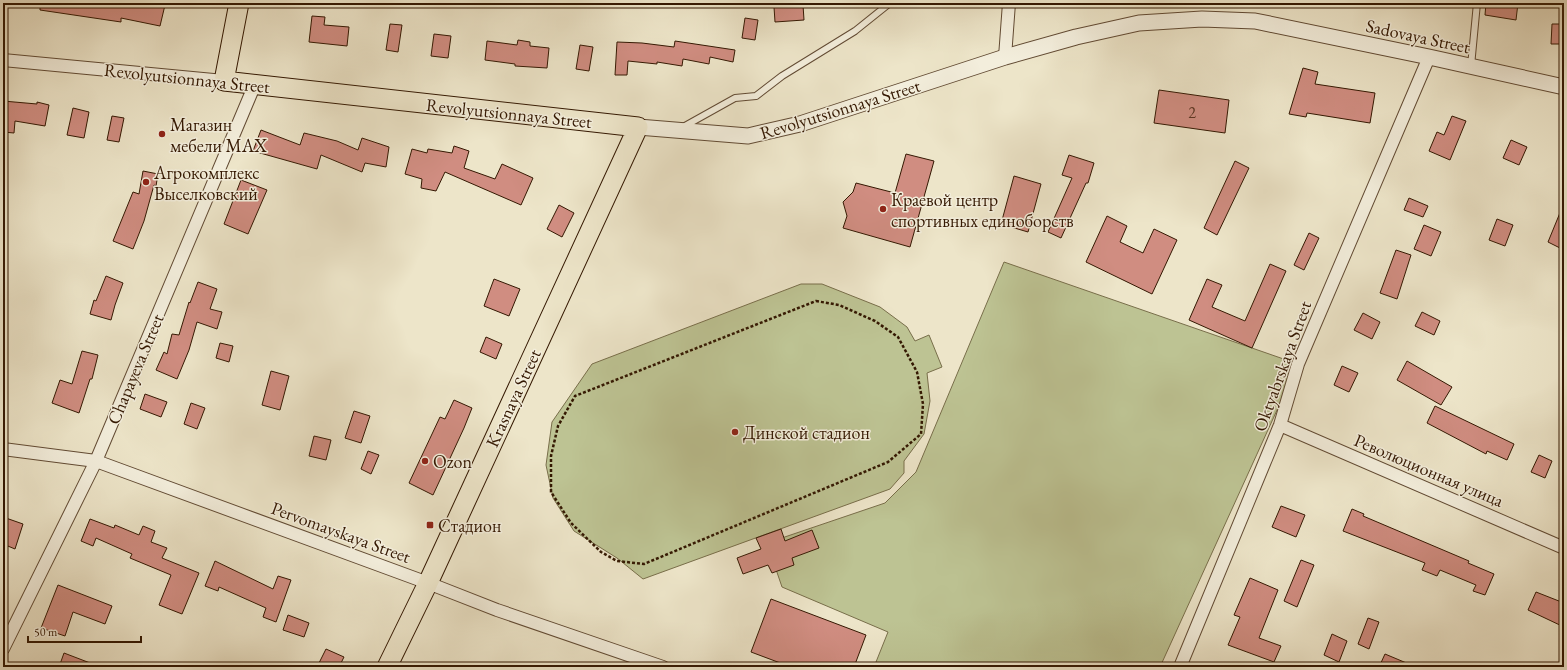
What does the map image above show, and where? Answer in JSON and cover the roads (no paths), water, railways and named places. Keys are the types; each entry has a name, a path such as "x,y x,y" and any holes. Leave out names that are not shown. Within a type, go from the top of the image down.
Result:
{"main road":[{"path":"224,81 239,3"},
{"name":"Revolyutsionnaya Street","path":"224,81 638,127"},
{"name":"Krasnaya Street","path":"387,667 428,583 638,127"}],"street":[{"path":"1005,57 1009,3"},
{"name":"Sadovaya Street","path":"1005,57 1076,37 1139,23 1202,19 1255,21 1564,87"},
{"name":"Revolyutsionnaya Street","path":"638,127 748,136 800,124 1005,57"},
{"name":"Oktyabrskaya Street","path":"1180,667 1280,425 1298,364 1429,57"},
{"name":"Revolyutsionnaya Street","path":"3,60 224,81"},
{"name":"Chapayeva Street","path":"3,649 96,461 255,84"},
{"name":"Революционная улица","path":"1280,425 1564,548"},
{"name":"Pervomayskaya Street","path":"3,449 96,461 428,583 497,610 663,667"}],"lane":[{"path":"677,131 735,98 756,96 782,76 855,32 890,3"},
{"path":"1471,66 1477,3"}],"place":[{"name":"Магазин мебели MAX","path":"162,134"},
{"name":"Агрокомплекс Выселковский","path":"146,182"},
{"name":"Краевой центр спортивных единоборств","path":"883,209"},
{"name":"Динской стадион","path":"735,432"},
{"name":"Ozon","path":"425,461"},
{"name":"Стадион","path":"430,525"}]}
